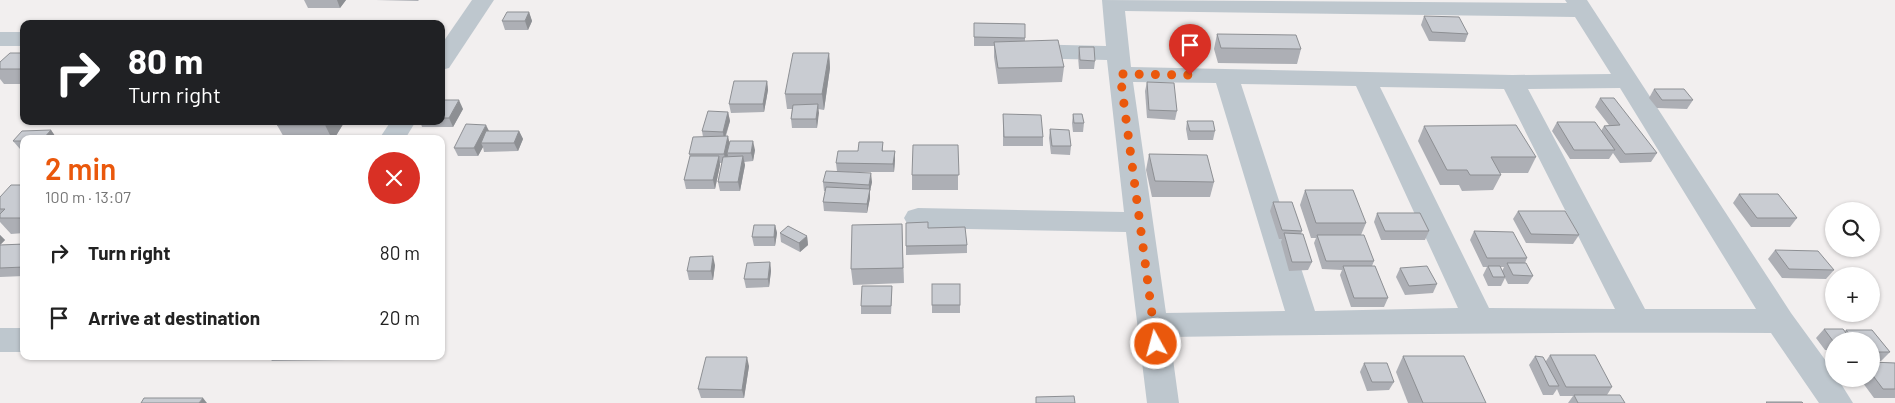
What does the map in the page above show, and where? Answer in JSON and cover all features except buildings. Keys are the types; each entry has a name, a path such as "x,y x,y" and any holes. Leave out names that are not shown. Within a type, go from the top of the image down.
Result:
{"street":[{"path":"448,41 483,0"},
{"path":"1163,403 1119,63 1114,2 1579,5 1780,321 1837,403"},
{"path":"0,39 20,39"},
{"path":"1004,50 1226,76 1512,82 1626,81"},
{"path":"1226,76 1304,323"},
{"path":"1364,78 1479,320"},
{"path":"1512,82 1637,322"},
{"path":"918,218 1139,222"},
{"path":"1154,325 1479,320 1780,321"},
{"path":"0,340 20,340"}],"route":[{"path":"1156,344 1120,74 1190,75"}]}
